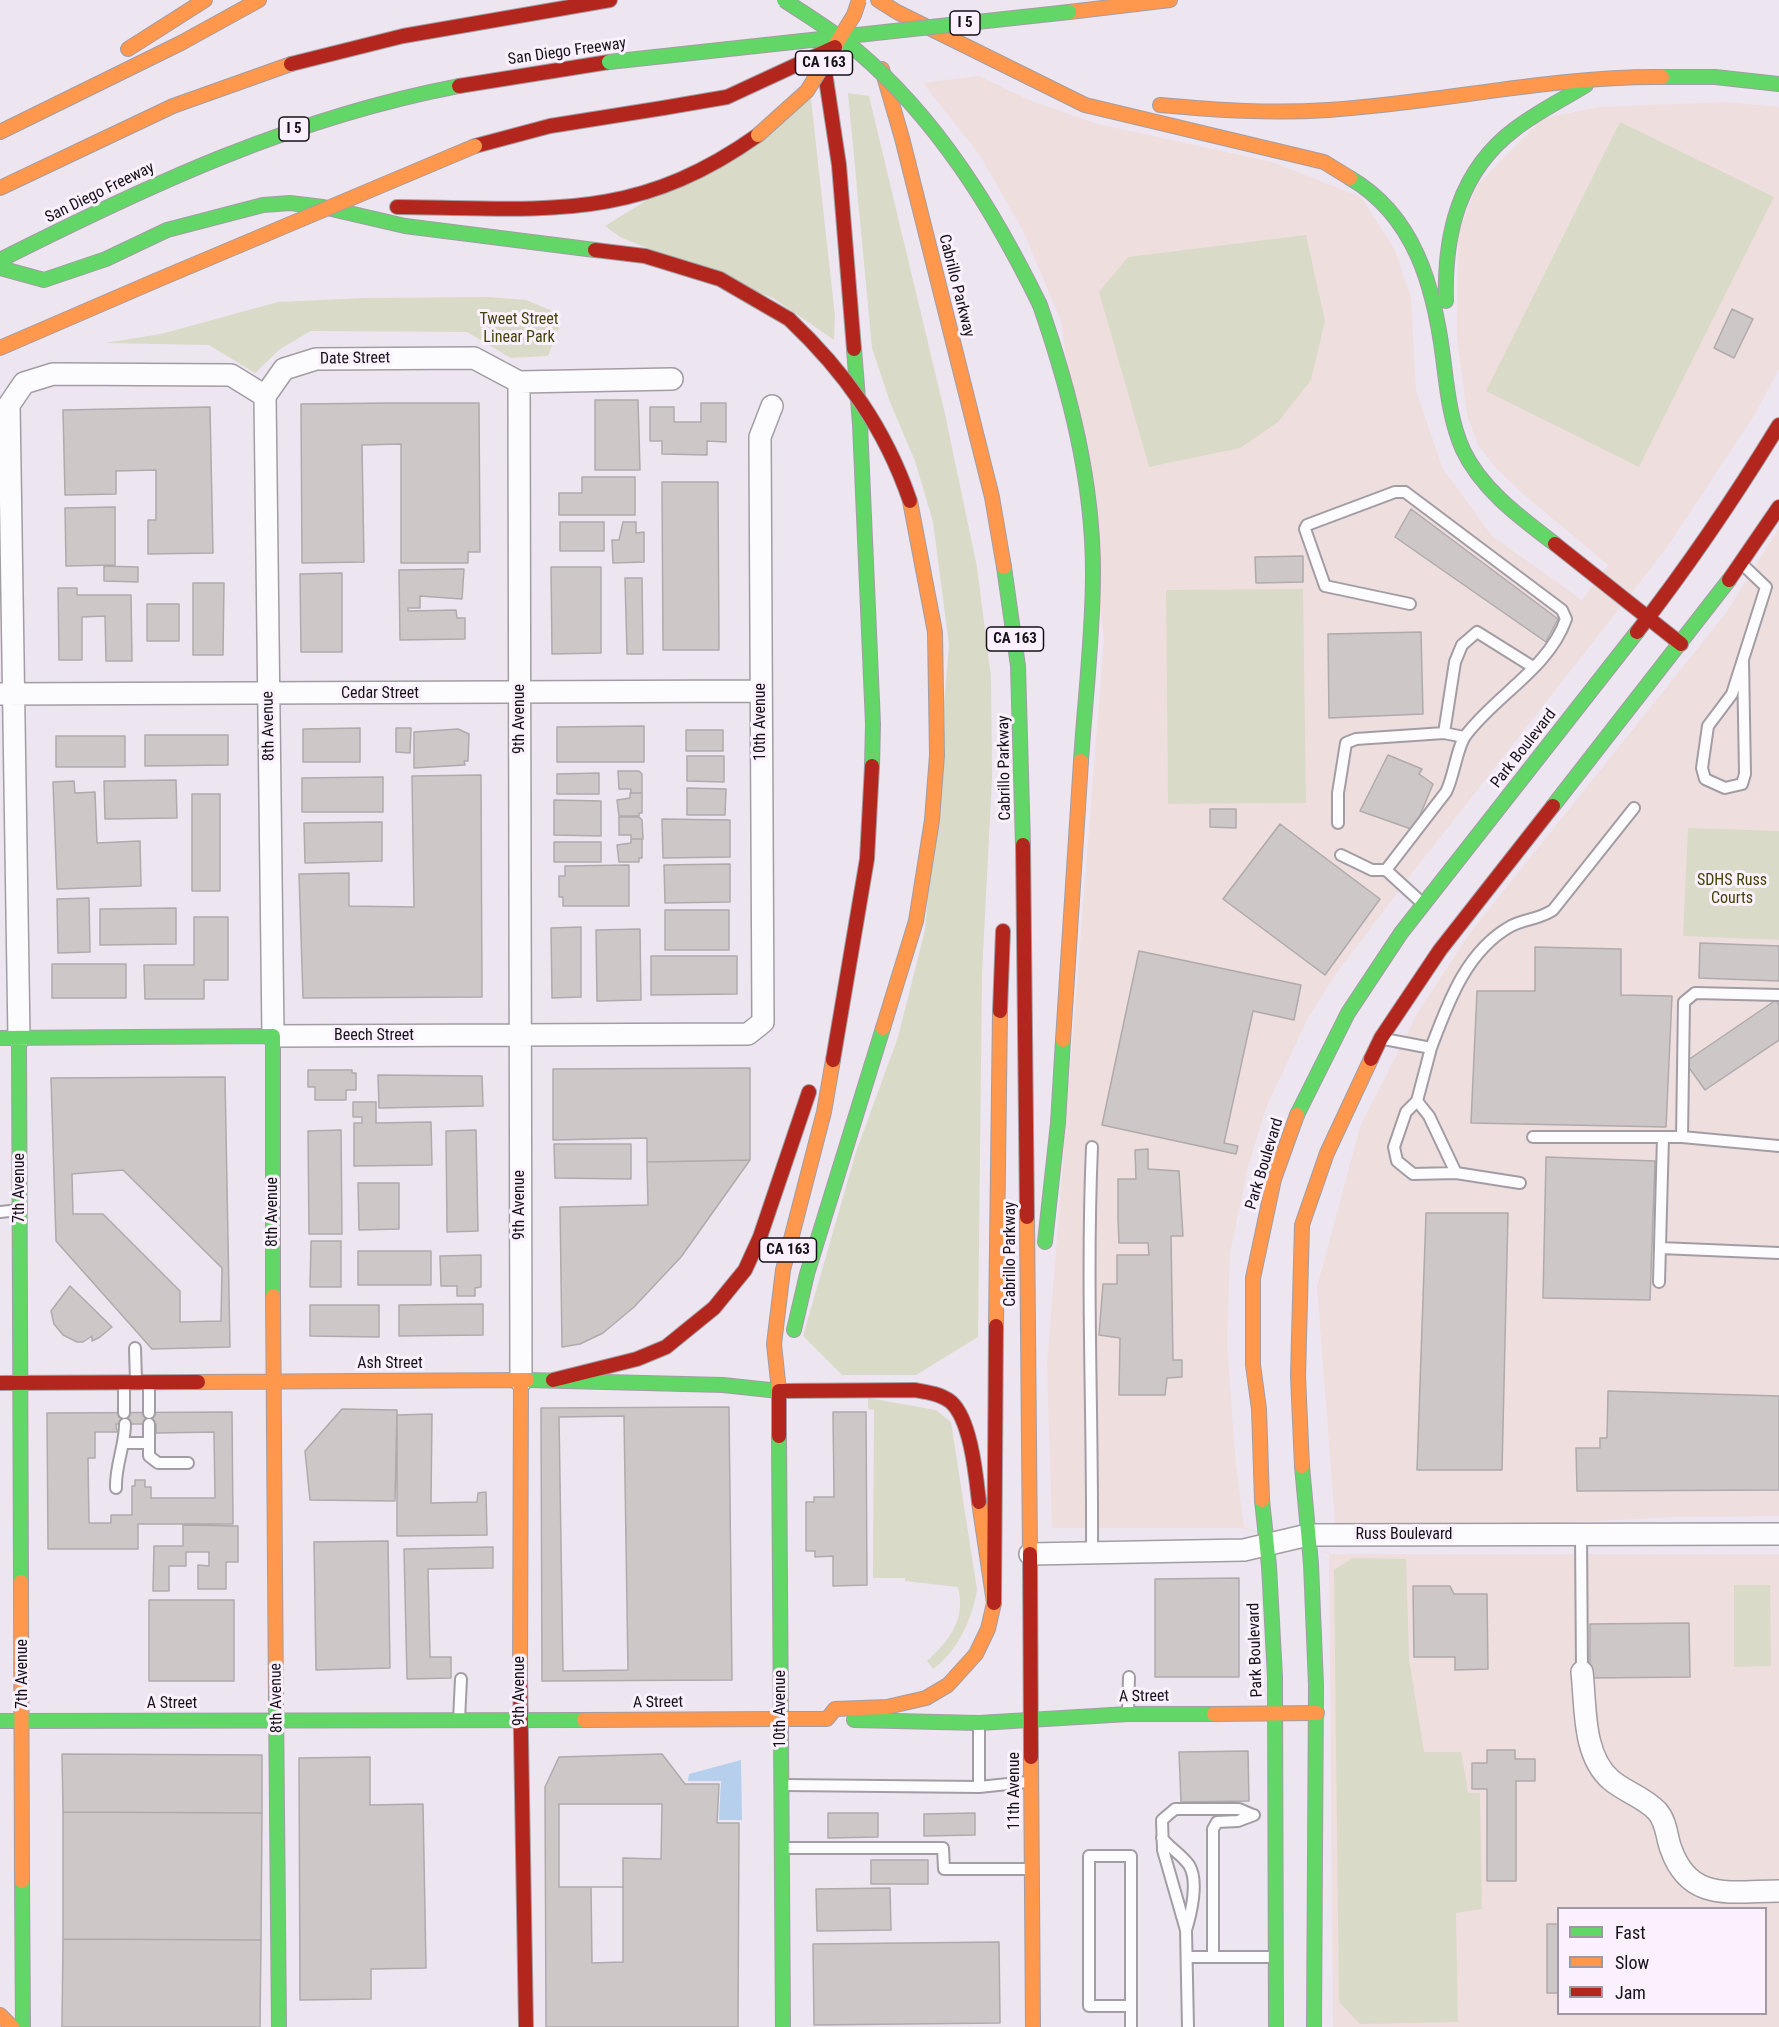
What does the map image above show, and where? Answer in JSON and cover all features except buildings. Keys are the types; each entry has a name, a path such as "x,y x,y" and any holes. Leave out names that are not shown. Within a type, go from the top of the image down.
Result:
{"main road":[{"path":"0,131 205,0"},
{"path":"0,131 181,43 259,0"},
{"path":"0,188 135,122 279,67 364,44 441,27 610,0"},
{"path":"784,0 861,54 924,119 952,154 1012,246 1040,305 1066,380 1081,440 1092,526 1093,574 1058,1123 1028,1388"},
{"name":"CA 163","path":"780,1391 774,1344 783,1270 824,1112 867,860 873,724 860,424 839,165 812,0"},
{"path":"323,207 531,207 599,204 647,194 690,177 729,156 758,135 807,91 861,0"},
{"name":"Cabrillo Parkway","path":"861,0 902,138 992,497 1017,655 1022,747 1030,1554"},
{"path":"878,0 897,12 1085,105 1324,162 1352,177 1385,203 1419,250 1431,285 1456,434 1470,462 1483,480 1532,526 1681,644"},
{"name":"San Diego Freeway","path":"0,260 190,168 286,131 362,108 450,86 609,62 1170,0"},
{"path":"0,348 475,146 550,126 727,97 861,35"},
{"path":"1049,86 1136,102 1263,113 1356,108 1595,79 1689,75 1779,84"},
{"path":"1444,360 1445,256 1457,206 1471,174 1484,157 1508,134 1595,79"},
{"path":"0,268 44,280 106,259 167,230 263,205 290,203 323,207 405,226 645,256 720,279 789,319 829,358 873,414 890,447 910,501 935,632 937,755 932,820 916,921 807,1274 780,1391"},
{"name":"Park Boulevard","path":"1276,2027 1275,1957 1262,1815 1275,1712 1259,1409 1252,1365 1253,1278 1274,1179 1290,1130 1348,1013 1424,904 1649,617 1735,498 1779,425"},
{"path":"1314,2027 1317,1713 1308,1535 1303,1500 1299,1376 1302,1225 1327,1153 1381,1038 1454,932 1681,644 1741,564 1779,507"},
{"path":"1009,858 1022,747"},
{"path":"826,1719 835,1709 900,1705 922,1701 937,1693 954,1680 972,1659 987,1633 994,1603 997,1091 1004,914"},
{"path":"553,1380 637,1359 666,1347 714,1308 745,1270 760,1237 848,972"},
{"name":"Beech Street","path":"9,1038 273,1036"},
{"name":"8th Avenue","path":"273,1036 273,1380 279,2027"},
{"name":"7th Avenue","path":"9,1038 20,1210 16,1233 21,1383 23,2027"},
{"name":"Ash Street","path":"0,1383 553,1380 594,1385 743,1385 780,1391 915,1390 936,1393 953,1404 962,1419 969,1446 994,1603"},
{"name":"9th Avenue","path":"520,1381 520,1721 526,2027"},
{"name":"10th Avenue","path":"780,1391 783,2027"},
{"name":"11th Avenue","path":"1030,1554 1034,2027"},
{"name":"A Street","path":"0,1721 826,1719 897,1723 979,1723 1128,1714 1317,1713"},
{"path":"0,2015 12,2027"}],"street":[{"name":"Date Street","path":"265,396 284,369 316,359 474,358 519,382 672,380"},
{"name":"7th Avenue","path":"9,1038 7,694 9,405 24,383 53,374 231,375 265,396"},
{"name":"9th Avenue","path":"519,382 520,1381"},
{"name":"8th Avenue","path":"265,396 273,1036"},
{"name":"10th Avenue","path":"748,1034 763,1022 760,437 772,406"},
{"name":"Cedar Street","path":"7,694 760,691"},
{"name":"Beech Street","path":"273,1036 748,1034"},
{"name":"Russ Boulevard","path":"1030,1554 1244,1550 1308,1535 1779,1534"},
{"path":"1582,1672 1590,1740 1600,1766 1609,1778 1655,1809 1662,1817 1670,1847 1682,1871 1692,1881 1709,1891 1779,1891"}],"lane":[{"path":"1386,870 1446,792 1453,778 1464,737 1533,668 1561,633 1566,619 1562,610 1405,492 1395,492 1307,525 1305,529 1325,586 1410,604"},
{"path":"1741,564 1766,586 1732,694 1708,726 1702,768 1705,779 1725,788 1742,784 1746,774 1743,660"},
{"path":"1444,733 1455,662 1462,645 1477,632 1533,668"},
{"path":"1338,823 1338,793 1346,742 1356,739 1444,733 1464,737"},
{"path":"1520,1184 1456,1173 1413,1174 1397,1161 1394,1148 1397,1131 1406,1112 1417,1101 1431,1047 1451,995 1470,965 1490,942 1508,928 1545,916 1553,910 1634,808"},
{"path":"1341,855 1372,870 1386,870 1424,904"},
{"path":"1682,1137 1684,1002 1695,993 1779,995"},
{"path":"1381,1038 1431,1047"},
{"path":"1417,1101 1429,1116 1456,1173"},
{"path":"1533,1137 1682,1137 1779,1146"},
{"path":"1659,1282 1663,1137"},
{"path":"1092,1147 1088,1286 1092,1375 1092,1553"},
{"path":"0,1212 20,1210"},
{"path":"1660,1248 1779,1253"},
{"path":"135,1348 136,1382 149,1418 149,1456 158,1463 188,1463"},
{"path":"116,1488 116,1473 125,1443 124,1418 136,1382"},
{"path":"125,1443 149,1443"},
{"path":"1581,1534 1582,1672"},
{"path":"1128,1714 1129,1677"},
{"path":"459,1721 461,1678"},
{"path":"1264,1741 1275,1712"},
{"path":"979,1723 979,1787"},
{"path":"781,1785 979,1787 1032,1782"},
{"path":"1188,2027 1186,1930 1170,1877 1162,1838 1162,1820 1167,1813 1175,1809 1239,1809 1262,1815"},
{"path":"1214,1957 1213,1829 1217,1822 1238,1821 1262,1815"},
{"path":"1162,1838 1189,1866 1192,1873 1191,1914 1186,1930"},
{"path":"1032,1843 1044,1889 1044,2027"},
{"path":"781,1848 943,1848 944,1869 1032,1869"},
{"path":"1131,2006 1089,2006 1089,1856 1131,1856 1131,2006 1131,2027"},
{"path":"1263,1939 1275,1957"},
{"path":"1188,1957 1275,1957"}],"shaded area":[{"path":"979,76 1031,101 1098,124 1272,162 1361,197 1395,250 1411,298 1416,391 1443,469 1492,536 1582,600 1608,565 1523,494 1495,467 1478,445 1467,415 1457,338 1458,234 1477,185 1543,118 1600,107 1725,102 1779,107 1779,369 1755,414 1665,550 1417,867 1335,975 1308,1018 1266,1108 1248,1167 1230,1253 1227,1344 1236,1465 1244,1527 1332,1554 1779,1554 1779,2027 1333,2027 1329,1554 1242,1528 1052,1528 1047,1364 1104,639 1061,321 1023,231 981,157 923,83"},
{"path":"1779,528 1779,1516 1674,1517 1336,1535 1317,1287 1360,1127 1418,1012 1470,933 1726,613"}],"green space":[{"path":"848,93 869,96 945,414 977,567 991,677 992,778 982,974 978,1337 916,1375 842,1375 803,1336 856,1152 898,1037 925,930 949,645 933,522 915,461 890,402 872,348"},
{"path":"811,99 835,316 834,340 773,298 620,237 605,226"},
{"path":"1620,122 1774,197 1639,467 1486,391"},
{"path":"1306,235 1325,321 1311,380 1278,422 1240,448 1149,467 1099,292 1128,257"},
{"name":"Tweet Street Linear Park","path":"490,297 526,300 550,310 559,328 548,356 511,358 467,332 311,331 280,349 255,373 209,345 105,343 161,334 278,302 364,298"},
{"path":"1303,589 1306,803 1168,804 1166,590"},
{"name":"SDHS Russ Courts","path":"1688,828 1779,831 1779,940 1683,936"},
{"path":"868,1398 936,1410 951,1422 977,1590 972,1612 963,1634 950,1653 933,1669 927,1661 949,1637 958,1619 960,1599 958,1587 905,1581 905,1578 873,1578 874,1410 868,1409"},
{"path":"1353,1558 1406,1559 1409,1659 1424,1752 1461,1752 1468,1793 1480,1793 1482,1909 1456,1913 1458,2022 1360,2024 1339,2002 1334,1570"},
{"path":"1734,1585 1770,1585 1771,1666 1734,1667"}],"water":[{"path":"741,1760 742,1820 719,1820 721,1781 688,1781 689,1774"}],"traffic: fast":[{"path":"784,0 856,50 912,105 938,136 983,201 1040,305"},
{"path":"609,62 1069,12"},
{"path":"1662,77 1715,77 1779,84"},
{"path":"1446,301 1446,276 1452,228 1468,184 1480,164 1515,129 1586,85"},
{"path":"0,260 112,205 224,156 338,116 459,86"},
{"path":"1350,178 1391,212 1418,255 1434,305 1450,404 1463,450 1491,490 1555,544"},
{"path":"0,268 44,280 106,259 167,230 263,205 290,203 323,207 405,226 595,250"},
{"path":"1040,305 1070,404 1089,505 1093,597 1081,761"},
{"path":"854,349 860,424 873,724 872,766"},
{"path":"1004,567 1018,666 1023,845"},
{"path":"1553,806 1729,580"},
{"path":"1297,1115 1348,1013 1401,933 1637,632"},
{"path":"794,1330 807,1274 883,1028"},
{"path":"0,1038 273,1036 273,1296"},
{"path":"19,1038 21,1582"},
{"path":"1045,1242 1058,1123 1063,1040"},
{"path":"527,1380 723,1385 779,1391"},
{"path":"779,1436 783,2027"},
{"path":"1302,1466 1311,1564 1316,1685 1314,2027"},
{"path":"1262,1500 1269,1566 1275,1677 1276,2027"},
{"path":"276,1702 279,2027"},
{"path":"854,1720 979,1723 1128,1714 1214,1714"},
{"path":"0,1721 584,1720"},
{"path":"22,1881 23,2027"}],"traffic: slow":[{"path":"128,49 205,0"},
{"path":"0,132 181,43 259,0"},
{"path":"758,135 807,91 854,15 859,0"},
{"path":"878,0 897,12 1085,105 1324,162 1350,178"},
{"path":"1069,12 1170,0"},
{"path":"0,188 173,106 291,64"},
{"path":"882,69 902,138 992,497 1004,567"},
{"path":"1160,105 1244,111 1328,110 1370,107 1536,85 1662,77"},
{"path":"155,281 475,146"},
{"path":"0,348 155,281"},
{"path":"883,1028 916,921 932,820 937,755 935,632 910,501"},
{"path":"1063,1040 1081,761"},
{"path":"996,1326 1000,1011"},
{"path":"1302,1466 1298,1376 1302,1225 1327,1153 1371,1059"},
{"path":"779,1391 774,1344 783,1270 824,1112 833,1060"},
{"path":"1262,1500 1259,1409 1253,1365 1253,1278 1274,1179 1297,1115"},
{"path":"1027,1217 1030,1554"},
{"path":"273,1296 276,1702"},
{"path":"198,1382 527,1380"},
{"path":"520,1678 521,1381"},
{"path":"781,1719 827,1719 835,1709 887,1707 926,1698 948,1685 976,1654 988,1629 994,1603 979,1502"},
{"path":"21,1582 22,1881"},
{"path":"1214,1714 1317,1713"},
{"path":"584,1720 781,1719"},
{"path":"1031,1757 1033,2027"},
{"path":"0,2015 12,2027"}],"traffic: jam":[{"path":"291,64 403,36 610,0"},
{"path":"821,46 839,165 854,349"},
{"path":"663,108 727,97 835,47"},
{"path":"459,86 609,62"},
{"path":"475,146 550,126 663,108"},
{"path":"397,207 542,208 585,205 627,197 669,184 713,164 758,135"},
{"path":"595,250 645,256 720,279 789,319"},
{"path":"789,319 828,360 861,402 888,449 910,501"},
{"path":"1637,632 1711,530 1779,425"},
{"path":"1729,580 1779,507"},
{"path":"1555,544 1681,644"},
{"path":"833,1060 867,859 872,766"},
{"path":"1371,1059 1381,1038 1440,950 1553,806"},
{"path":"1023,845 1027,1217"},
{"path":"1000,1011 1003,931"},
{"path":"553,1380 637,1359 666,1347 714,1308 745,1270 760,1237 809,1092"},
{"path":"994,1603 996,1326"},
{"path":"0,1383 198,1382"},
{"path":"779,1436 779,1391 915,1390 938,1395 947,1399 958,1410 968,1435 979,1502"},
{"path":"1030,1554 1031,1757"},
{"path":"520,1678 526,2027"}]}
